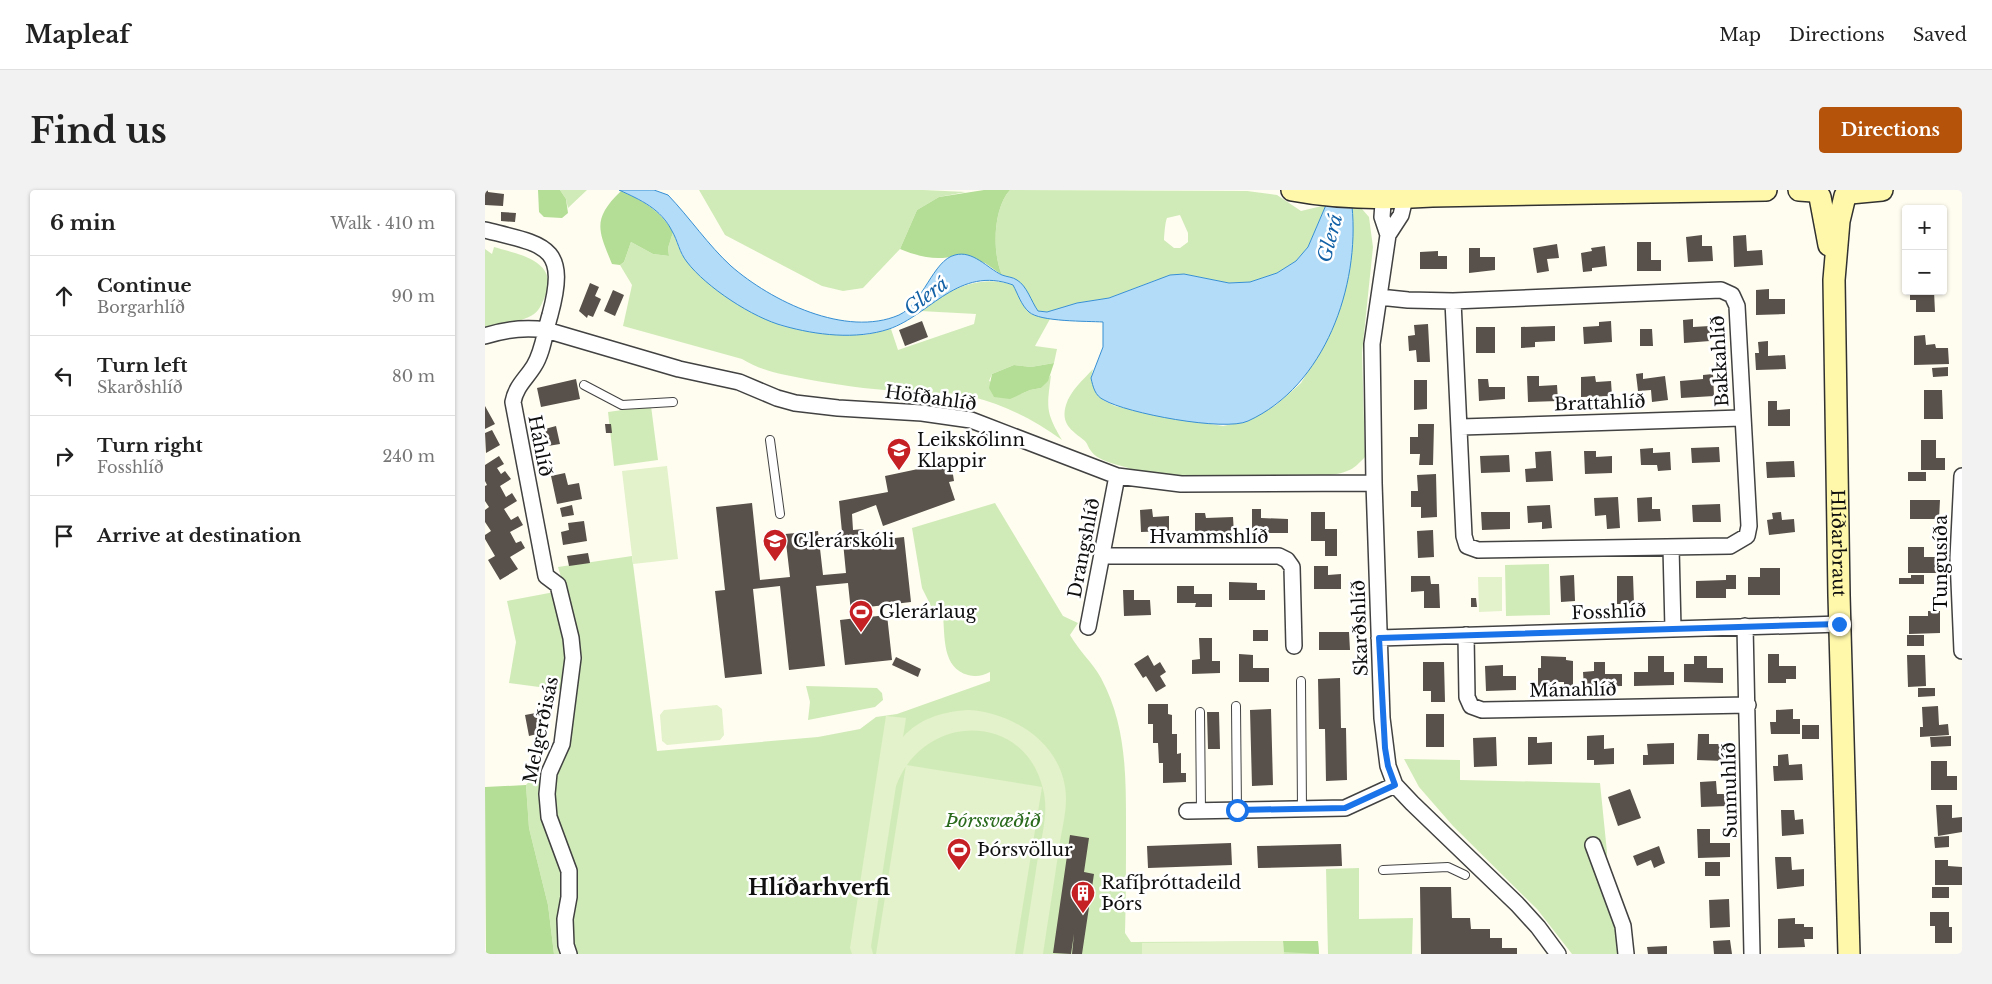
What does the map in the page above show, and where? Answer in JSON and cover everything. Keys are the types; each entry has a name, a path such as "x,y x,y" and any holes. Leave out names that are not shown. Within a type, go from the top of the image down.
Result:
{"main road":[{"path":"1292,190 1362,198 1406,194 1766,190"},
{"path":"1811,192 1833,201 1849,193 1882,190"},
{"name":"Hlíðarbraut","path":"1811,192 1834,280"},
{"name":"Hlíðarbraut","path":"1849,193 1839,221 1834,280 1839,624 1849,954"}],"street":[{"name":"Skarðshlíð","path":"1406,194 1401,215 1388,235 1372,344 1379,638 1385,748 1388,766 1395,785 1517,904 1538,927 1558,954"},
{"name":"Skarðshlíð","path":"1384,195 1382,217 1388,235"},
{"name":"Háhlíð","path":"485,230 532,242 545,248 553,256 557,280 546,330 534,366 520,383 513,402 546,576"},
{"name":"Bakkahlíð","path":"1379,297 1408,300 1453,300 1721,290 1732,295 1737,306 1741,418 1749,526 1747,536 1742,541 1730,546 1478,550 1467,546 1464,536 1461,427 1453,300"},
{"name":"Höfðahlíð","path":"485,336 501,330 526,328 546,330 679,369 739,382 777,398 795,402 838,408 922,413 971,420 1117,476 1181,484 1374,483"},
{"name":"Brattahlíð","path":"1461,427 1741,418"},
{"name":"Drangshlíð","path":"1088,627 1117,476"},
{"name":"Tungusíða","path":"1962,476 1958,558 1962,651"},
{"path":"1671,546 1673,629"},
{"name":"Hvammshlíð","path":"1102,556 1279,556 1287,560 1292,567 1294,646"},
{"name":"Melgerðisás","path":"546,576 558,585 571,638 573,658 562,744 549,773 547,794 549,817 569,871 569,897 565,919 566,945 569,954"},
{"name":"Fosshlíð","path":"1379,638 1839,624"},
{"name":"Sunnuhlíð","path":"1745,626 1752,954"},
{"name":"Mánahlíð","path":"1466,635 1467,697 1471,706 1482,710 1748,705"},
{"path":"1194,811 1345,808 1395,785"},
{"path":"1593,845 1623,926 1626,954"}],"lane":[{"path":"584,385 622,405 673,402"},
{"path":"770,440 780,514"},
{"path":"1301,681 1302,808"},
{"path":"1236,706 1237,810"},
{"path":"1194,811 1200,712"},
{"path":"1383,870 1448,866 1465,875"}],"green space":[{"path":"538,190 560,190 566,199 568,213 562,218 544,217 539,212"},
{"path":"560,190 587,190 568,208 566,199"},
{"path":"699,190 924,190 966,192 939,197 917,210 900,249 863,288 843,291 822,286 725,235"},
{"path":"984,190 1010,190 1004,198 997,219 997,255 1002,275 985,263 955,255 935,258 900,249 917,210 939,197"},
{"path":"1010,190 1247,191 1277,195 1301,211 1326,205 1308,247 1296,261 1277,273 1250,282 1229,283 1184,274 1156,280 1109,298 1077,303 1047,312 1038,311 1017,280 1002,275 997,255 996,231 997,219 1004,198","holes":["1180,215 1188,233 1188,242 1180,248 1174,248 1164,240 1167,218"]},
{"path":"621,191 650,207 668,224 673,232 668,248 669,256 653,254 631,242 624,262 620,265 612,264 603,242 600,225 605,209"},
{"path":"1352,206 1362,209 1369,217 1373,247 1362,353 1365,457 1354,467 1341,473 1323,475 1211,479 1166,476 1145,473 1101,459 1069,427 1065,418 1068,400 1093,369 1091,378 1103,400 1115,406 1167,417 1223,426 1248,421 1276,405 1301,383 1327,339 1353,220"},
{"path":"673,232 682,255 701,277 754,313 782,326 865,335 891,329 898,350 974,324 976,314 920,311 940,297 963,286 988,281 1013,285 1031,314 1050,319 1035,346 1057,349 1054,363 1031,367 1014,365 992,374 989,381 1021,394 1041,388 1051,375 1048,402 1050,415 1062,440 1020,414 997,404 966,395 863,388 793,376 766,370 742,359 623,326 632,285 620,265 624,262 631,242 653,254 669,256 668,248"},
{"path":"494,247 533,260 546,273 548,283 546,294 534,314 517,321 485,328 485,249 492,254"},
{"path":"1054,363 1048,381 1041,388 1030,390 1010,399 994,397 989,388 992,374 1014,365 1031,367"},
{"path":"651,406 658,460 614,466 608,412"},
{"path":"667,466 678,559 633,564 622,471"},
{"name":"Þórssvæðið","path":"995,503 1063,616 1078,623 1070,635 1101,678 1110,696 1116,715 1123,753 1126,791 1125,933 1131,942 1318,941 1319,954 554,954 548,905 529,828 526,785 555,752 569,691 509,683 516,642 507,601 565,590 558,567 632,556 657,751 818,737 860,729 876,717 897,714 990,681 990,672 979,676 968,675 953,666 949,659 945,642 943,615 931,606 922,588 912,528"},
{"path":"1549,564 1550,615 1506,616 1505,565"},
{"path":"1478,577 1502,577 1502,611 1479,612"},
{"path":"806,686 877,688 882,693 883,700 875,707 808,720 810,702"},
{"path":"717,705 722,709 724,735 720,740 667,745 662,741 660,715 664,710"},
{"path":"969,710 1004,718 1035,736 1048,749 1064,780 1065,811 1043,954 1023,954 1044,823 1045,797 1043,789 1033,763 1016,745 996,734 973,731 950,734 928,744 909,762 896,786 871,946 873,954 852,954 850,948 886,716 906,718 903,737 925,720 942,714"},
{"path":"1404,759 1460,760 1460,780 1600,783 1607,852 1604,899 1618,935 1618,954 1572,954 1537,909 1453,826 1419,787"},
{"name":"Þórsvöllur","path":"906,765 1042,787 1015,954 876,954"},
{"path":"526,785 529,828 548,905 554,954 486,954 485,787"},
{"path":"1359,868 1359,919 1413,918 1412,954 1328,954 1326,869"},
{"path":"1283,941 1318,941 1319,954 1284,952"},
{"path":"1283,941 1284,954 1142,954 1142,943"}],"water":[{"name":"Glerá","path":"619,190 654,190 668,195 731,266 767,292 810,312 833,319 856,322 878,321 899,315 915,302 940,265 955,255 962,254 974,257 1002,275 1015,279 1024,286 1038,311 1047,312 1077,303 1109,298 1170,275 1184,274 1229,283 1250,282 1277,273 1296,261 1308,247 1326,205 1352,206 1353,237 1350,268 1343,300 1332,330 1317,359 1298,384 1275,405 1248,421 1236,424 1198,423 1133,410 1116,405 1098,396 1091,378 1103,347 1103,322 1043,318 1035,315 1024,306 1013,285 994,281 977,281 961,286 904,322 889,329 863,334 823,334 772,322 731,300 695,272 684,258 674,235 662,217 650,206"}],"building":[{"path":"485,190 504,194 503,206 485,205"},
{"path":"501,212 516,213 515,222 501,221"},
{"path":"1702,235 1702,246 1712,246 1713,261 1688,262 1686,237"},
{"path":"1746,235 1747,251 1762,250 1763,265 1734,267 1733,236"},
{"path":"1637,242 1651,242 1651,260 1661,260 1661,271 1637,271"},
{"path":"1557,244 1559,258 1547,259 1549,271 1537,273 1533,248"},
{"path":"1605,246 1607,266 1592,268 1592,271 1583,272 1581,253 1592,251 1591,248"},
{"path":"1469,248 1480,248 1480,257 1495,257 1495,270 1469,273"},
{"path":"1438,251 1438,256 1447,256 1447,269 1420,269 1420,252"},
{"path":"590,283 599,287 595,296 601,299 593,317 588,315 587,318 579,311"},
{"path":"1769,289 1769,299 1785,299 1785,314 1756,315 1756,290"},
{"path":"613,290 624,295 615,316 604,311"},
{"path":"1910,295 1934,295 1935,312 1916,312 1916,300 1910,300"},
{"path":"1693,319 1693,327 1710,326 1710,341 1684,343 1683,320"},
{"path":"922,321 928,337 905,346 899,330"},
{"path":"1611,321 1612,342 1584,344 1583,327 1599,326 1599,322"},
{"path":"1428,324 1430,362 1417,362 1416,350 1409,351 1408,336 1415,335 1414,325"},
{"path":"1555,326 1555,341 1535,342 1535,347 1521,348 1521,327"},
{"path":"1476,327 1495,327 1495,353 1476,353"},
{"path":"1640,329 1652,329 1653,346 1640,346"},
{"path":"1925,335 1926,345 1935,344 1936,348 1948,348 1949,364 1914,365 1914,336"},
{"path":"1768,341 1768,356 1785,355 1786,369 1756,370 1755,353 1759,353 1758,342"},
{"path":"1948,367 1948,376 1933,377 1932,368"},
{"path":"1643,373 1643,379 1665,376 1668,400 1652,402 1651,390 1638,391 1636,374"},
{"path":"1713,374 1714,396 1681,398 1680,381 1703,379 1703,375"},
{"path":"1527,376 1539,376 1539,386 1557,385 1558,401 1528,402"},
{"path":"1595,376 1596,382 1611,381 1612,396 1581,397 1581,377"},
{"path":"576,379 580,399 541,407 537,388"},
{"path":"1478,379 1488,379 1489,387 1505,387 1505,399 1479,401"},
{"path":"1414,380 1427,380 1427,409 1414,410"},
{"path":"1924,390 1942,390 1943,419 1924,419"},
{"path":"1768,401 1777,401 1777,410 1790,409 1790,426 1768,426"},
{"path":"485,406 495,424 485,429"},
{"path":"605,424 611,424 612,433 606,433"},
{"path":"1418,424 1434,424 1433,465 1419,465 1420,454 1410,454 1410,437 1418,437"},
{"path":"556,426 560,444 548,446 545,429"},
{"path":"492,430 500,445 486,453 485,433"},
{"path":"1921,440 1936,440 1936,458 1945,458 1945,470 1921,470"},
{"path":"1719,447 1720,462 1692,463 1691,448"},
{"path":"1653,448 1653,453 1670,452 1671,470 1658,471 1657,465 1641,465 1640,449"},
{"path":"1551,451 1553,481 1526,482 1525,469 1536,468 1535,452"},
{"path":"1584,451 1596,451 1596,457 1612,456 1612,473 1585,474"},
{"path":"1509,455 1510,472 1481,473 1480,456"},
{"path":"499,456 504,464 497,468 501,474 505,471 511,479 500,486 506,497 512,493 517,501 504,509 511,520 518,516 523,525 510,532 516,543 521,541 525,548 510,557 518,569 500,580 488,560 495,556 485,539 485,535 491,531 485,522 485,510 489,507 485,501 485,486 487,485 485,481 485,465"},
{"path":"1794,461 1795,477 1767,478 1766,462"},
{"path":"951,462 954,481 949,482 955,500 883,526 876,505 852,514 853,530 864,529 868,541 904,537 911,602 868,607 869,617 887,615 892,660 845,665 840,620 857,618 856,612 851,612 848,583 816,586 825,666 789,670 780,586 753,589 762,674 725,678 715,591 725,590 716,507 752,503 760,580 790,577 785,534 818,531 823,575 846,573 839,501 888,492 885,476"},
{"path":"1908,472 1926,472 1926,481 1908,481"},
{"path":"565,473 568,485 579,483 582,499 557,504 551,476"},
{"path":"1436,474 1437,517 1421,518 1421,507 1411,507 1411,491 1418,491 1417,475"},
{"path":"1618,497 1620,528 1607,529 1606,515 1595,516 1594,498"},
{"path":"1652,497 1652,509 1660,509 1661,521 1638,522 1637,498"},
{"path":"1910,500 1940,500 1939,519 1910,519"},
{"path":"1720,504 1721,522 1693,522 1692,505"},
{"path":"572,505 574,515 562,517 560,508"},
{"path":"1550,505 1552,528 1542,529 1542,522 1528,523 1527,506"},
{"path":"1152,509 1153,517 1169,516 1169,531 1141,532 1140,510"},
{"path":"1252,509 1261,509 1261,518 1288,519 1288,533 1252,533"},
{"path":"1311,512 1325,512 1325,529 1337,529 1337,556 1325,556 1325,541 1311,541"},
{"path":"1481,512 1510,512 1510,529 1482,530"},
{"path":"1781,512 1782,520 1794,519 1795,532 1769,535 1767,520 1773,519 1772,513"},
{"path":"1195,513 1205,513 1206,518 1233,517 1234,534 1195,535"},
{"path":"584,521 587,541 563,545 561,532 569,530 568,523"},
{"path":"1433,530 1434,557 1418,558 1417,531"},
{"path":"1908,547 1924,547 1924,557 1939,557 1939,573 1908,573"},
{"path":"588,553 590,563 569,566 567,556"},
{"path":"1314,566 1328,566 1328,575 1341,574 1341,589 1314,589"},
{"path":"1760,568 1780,568 1780,595 1748,595 1748,577 1760,577"},
{"path":"1574,575 1575,601 1561,602 1560,576"},
{"path":"1726,575 1736,575 1736,589 1726,589 1726,598 1696,598 1696,581 1726,580"},
{"path":"1911,575 1924,575 1924,584 1899,584 1899,578 1911,578"},
{"path":"1411,576 1430,576 1431,584 1439,584 1440,608 1424,608 1424,591 1411,592"},
{"path":"1617,576 1633,576 1634,604 1617,604"},
{"path":"1229,582 1257,583 1257,590 1265,590 1265,600 1229,600"},
{"path":"1177,586 1194,586 1194,594 1212,594 1212,607 1195,607 1196,603 1177,603"},
{"path":"1123,590 1134,590 1134,600 1150,600 1151,615 1124,616"},
{"path":"1471,598 1476,598 1477,607 1471,607"},
{"path":"1928,611 1940,611 1940,633 1909,634 1909,616 1928,616"},
{"path":"1253,630 1268,630 1268,641 1253,641"},
{"path":"1319,632 1349,632 1350,650 1319,650"},
{"path":"1907,635 1924,635 1924,646 1907,646"},
{"path":"1199,638 1212,638 1212,661 1220,661 1220,673 1192,674 1192,660 1200,659"},
{"path":"1239,654 1253,655 1253,668 1269,668 1269,682 1239,682"},
{"path":"1768,654 1779,654 1779,666 1796,666 1796,679 1786,679 1786,683 1768,683"},
{"path":"1148,655 1154,666 1160,662 1166,672 1160,676 1166,686 1156,692 1146,676 1143,678 1134,664"},
{"path":"1907,655 1925,655 1926,686 1908,687"},
{"path":"1541,656 1566,657 1566,660 1573,661 1573,686 1564,686 1564,682 1550,682 1550,688 1538,688 1538,668 1541,668"},
{"path":"1648,656 1664,656 1664,672 1674,672 1674,685 1634,686 1634,672 1648,672"},
{"path":"1694,656 1707,656 1707,668 1723,668 1723,683 1684,682 1684,664 1694,664"},
{"path":"896,657 921,669 918,677 892,665"},
{"path":"1423,662 1444,662 1445,702 1431,702 1431,691 1423,691"},
{"path":"1594,662 1605,662 1605,674 1622,674 1622,686 1584,687 1583,672 1594,671"},
{"path":"1503,665 1503,676 1516,676 1516,690 1486,691 1485,666"},
{"path":"1340,678 1341,728 1346,728 1347,780 1326,781 1325,729 1319,729 1318,679"},
{"path":"1918,688 1935,688 1935,696 1918,697"},
{"path":"1148,704 1168,704 1168,714 1172,715 1172,734 1177,734 1177,754 1181,753 1181,773 1186,773 1186,782 1163,783 1163,763 1159,763 1158,743 1153,743 1153,724 1148,724"},
{"path":"1938,706 1939,725 1948,724 1949,735 1920,737 1920,727 1923,727 1922,707"},
{"path":"1271,709 1273,785 1252,786 1250,710"},
{"path":"1793,709 1793,719 1800,719 1800,734 1771,734 1770,722 1776,722 1776,710"},
{"path":"541,712 543,724 539,725 541,733 529,736 525,715"},
{"path":"1207,712 1219,712 1220,749 1208,749"},
{"path":"1426,714 1444,714 1444,747 1426,747"},
{"path":"1802,725 1819,725 1819,739 1802,739"},
{"path":"1698,734 1709,734 1709,744 1726,744 1725,761 1697,760"},
{"path":"1604,735 1604,749 1614,748 1614,764 1594,765 1594,760 1587,760 1587,736"},
{"path":"1951,736 1951,746 1931,747 1930,737"},
{"path":"1496,737 1497,766 1474,767 1473,738"},
{"path":"1528,737 1537,737 1537,743 1552,742 1552,764 1528,765"},
{"path":"1674,743 1674,764 1643,765 1643,755 1648,755 1647,744"},
{"path":"1788,754 1789,765 1802,764 1803,780 1774,781 1773,766 1778,766 1778,755"},
{"path":"1931,761 1947,761 1947,776 1957,776 1957,790 1931,790"},
{"path":"1716,781 1717,794 1727,794 1727,806 1701,807 1700,782"},
{"path":"1630,789 1641,818 1618,826 1608,797"},
{"path":"1936,805 1952,805 1952,818 1962,817 1962,832 1938,836"},
{"path":"1781,810 1794,810 1795,820 1803,819 1804,834 1782,836"},
{"path":"1697,829 1710,829 1710,843 1730,843 1730,857 1698,858"},
{"path":"1070,835 1089,838 1084,872 1094,874 1082,954 1072,954 1074,934 1071,954 1053,953"},
{"path":"1949,836 1949,847 1935,848 1934,837"},
{"path":"1231,843 1232,865 1148,868 1147,846"},
{"path":"1341,844 1342,866 1258,868 1257,846"},
{"path":"1659,846 1665,863 1654,868 1651,860 1637,866 1633,856"},
{"path":"1775,857 1791,857 1792,870 1804,869 1804,886 1777,889"},
{"path":"1935,860 1948,860 1948,866 1962,867 1962,885 1935,885"},
{"path":"1705,862 1720,862 1720,876 1705,876"},
{"path":"1420,887 1451,887 1452,918 1470,918 1471,929 1490,929 1490,938 1502,938 1502,948 1517,948 1517,954 1421,954"},
{"path":"1932,887 1949,887 1949,898 1932,898"},
{"path":"1729,899 1730,927 1710,928 1709,900"},
{"path":"1930,912 1949,912 1949,927 1952,927 1952,943 1935,943 1935,926 1930,926"},
{"path":"1795,918 1795,924 1813,927 1813,939 1804,939 1805,947 1778,948 1778,919"},
{"path":"1730,940 1732,954 1714,954 1713,941"},
{"path":"1667,946 1667,954 1648,954 1647,947"}],"place":[{"name":"Leikskólinn Klappir","path":"899,471"},
{"name":"Glerárskóli","path":"775,562"},
{"name":"Glerárlaug","path":"861,633"},
{"name":"Þórsvöllur","path":"959,871"},
{"name":"Rafíþróttadeild Þórs","path":"1083,914"}],"district":[{"name":"Hlíðarhverfi","path":"819,887"}],"route":[{"path":"1237,810 1345,808 1395,785 1388,766 1385,748 1379,638 1839,624"}]}
